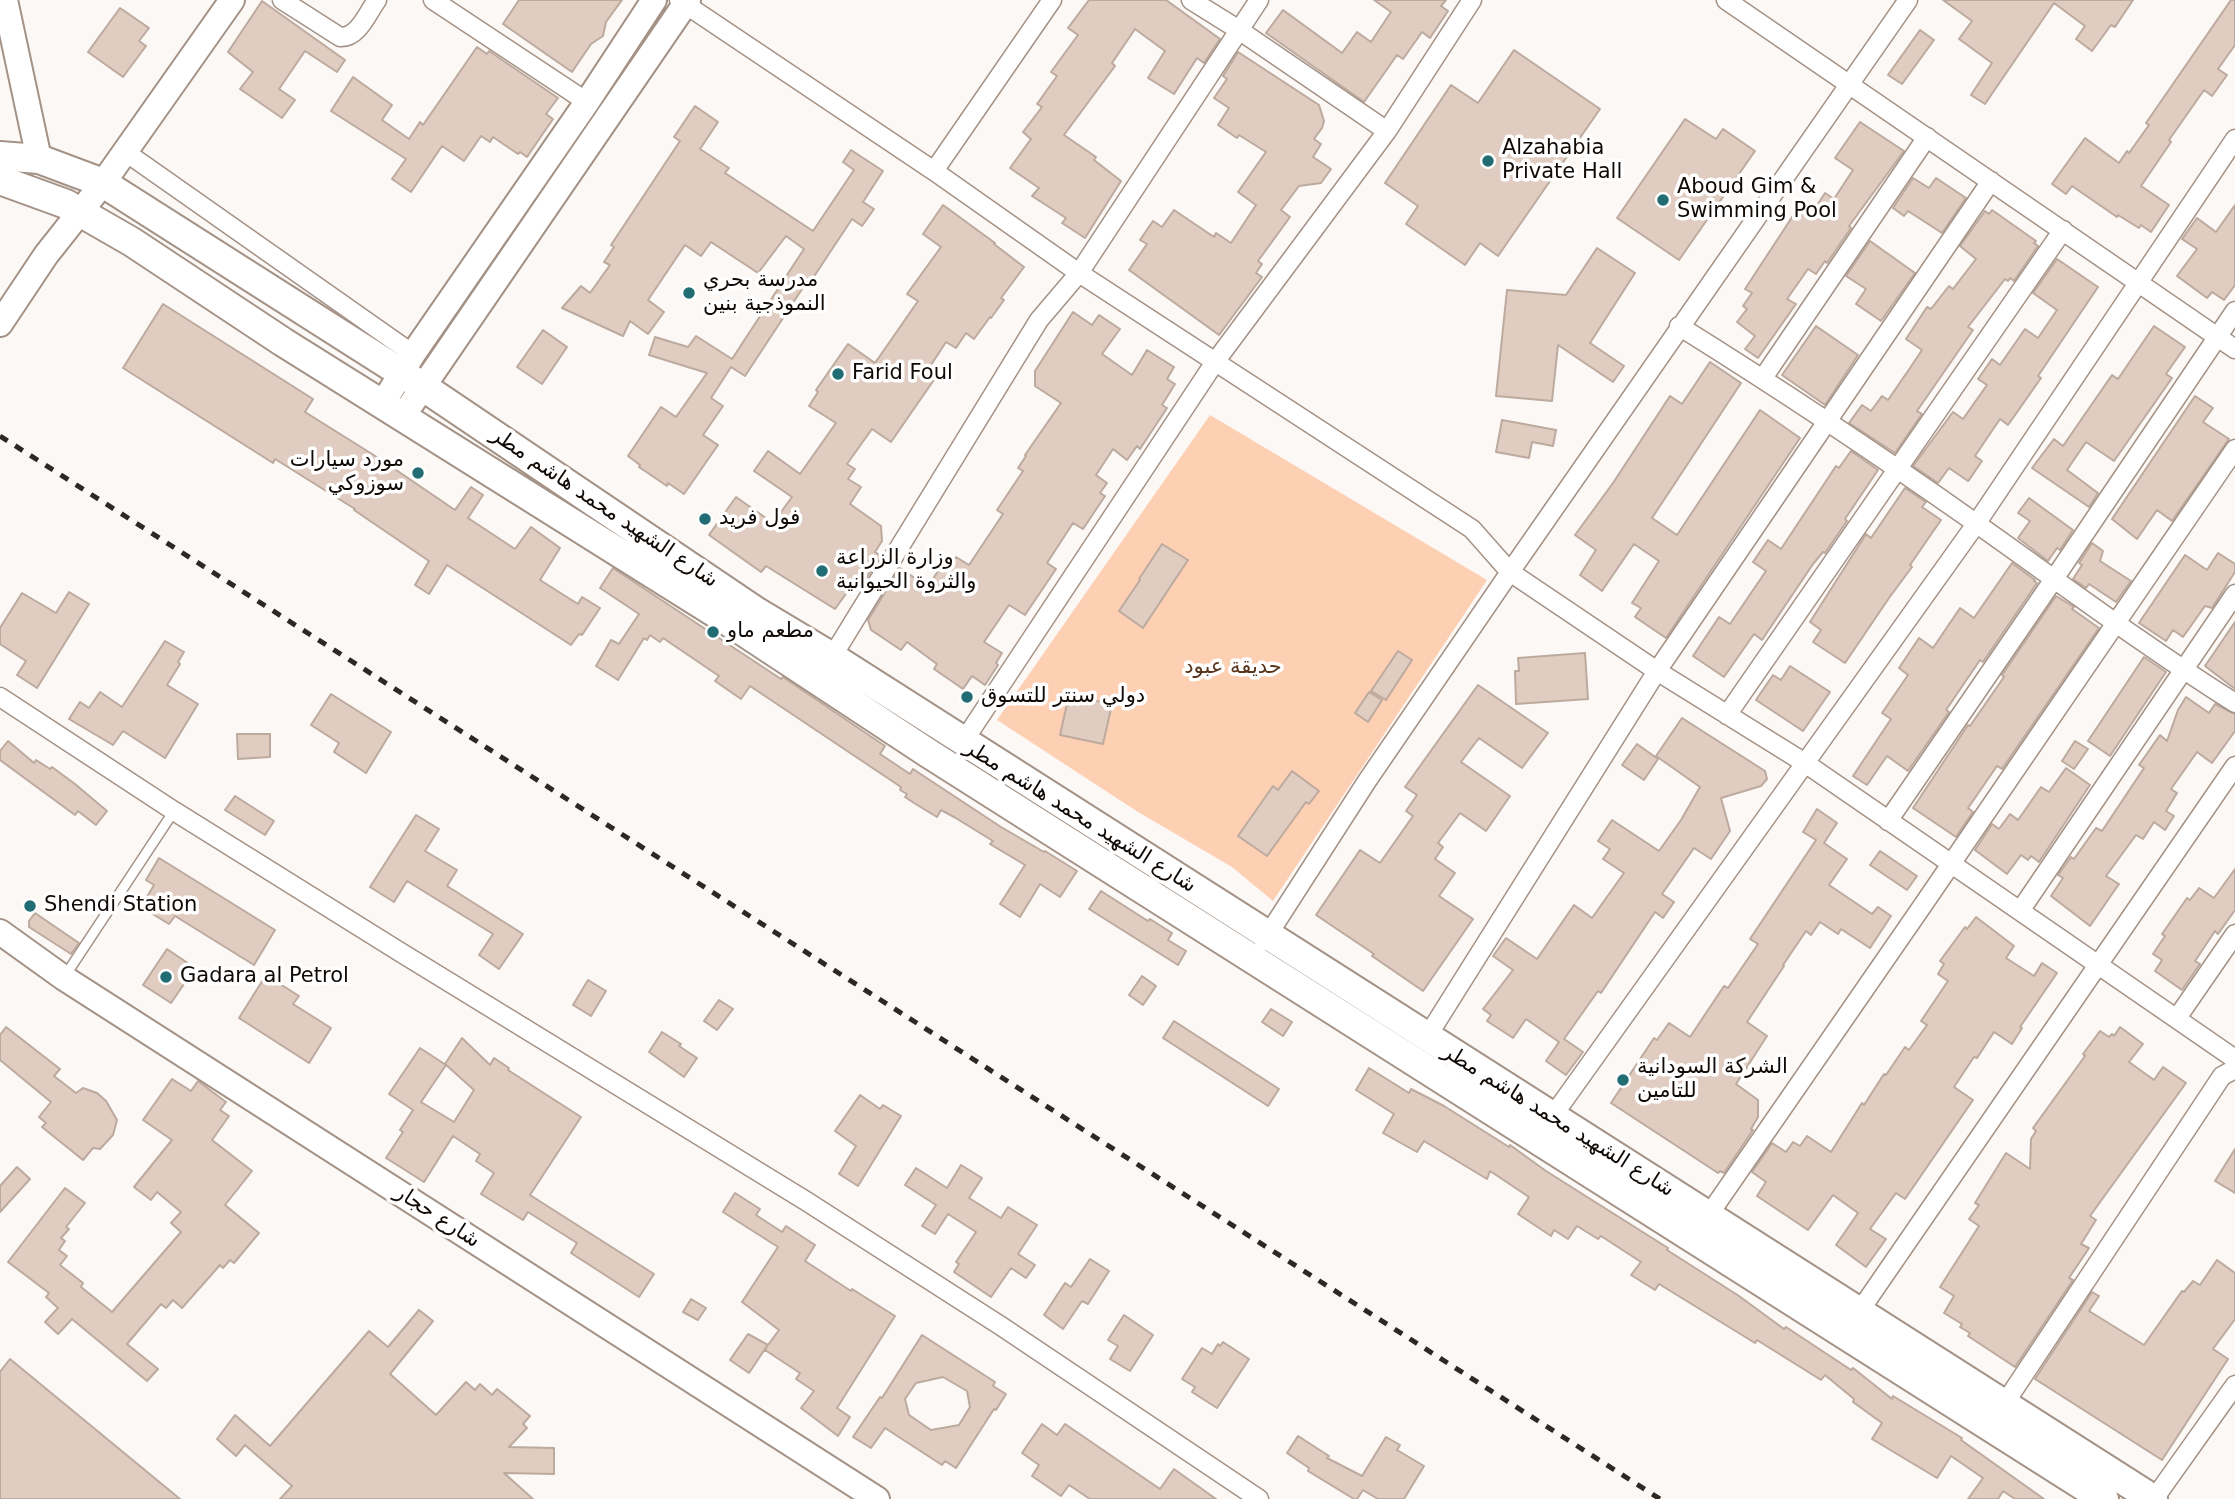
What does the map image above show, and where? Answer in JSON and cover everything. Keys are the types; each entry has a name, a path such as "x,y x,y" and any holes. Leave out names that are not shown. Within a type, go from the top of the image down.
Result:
{"main road":[{"name":"شارع الشهيد محمد هاشم مطر","path":"0,156 39,159 103,183 412,370 757,612 963,742 1260,947 1997,1416 2154,1499"},
{"name":"شارع الشهيد محمد هاشم مطر","path":"0,180 66,204 132,242 242,315 717,614 928,753 1260,947 1427,1037 1859,1312 2104,1499"}],"street":[{"path":"5,0 39,159"},
{"path":"0,324 46,255 103,183 232,0"},
{"path":"282,0 340,37 348,37 355,32 377,0"},
{"path":"433,0 587,102"},
{"path":"393,410 412,370 654,0"},
{"path":"934,171 1052,0"},
{"path":"1191,0 1240,30 1387,131"},
{"path":"832,657 1038,320 1079,273 1259,0"},
{"path":"963,742 1215,362 1387,131 1472,0"},
{"path":"1726,0 2235,349"},
{"path":"1260,947 1367,781 1510,572 1908,0"},
{"path":"412,370 684,1 1079,273 1472,529 1510,572 1657,671 1805,764 2235,1059"},
{"path":"1763,378 1927,136"},
{"path":"1552,1117 1976,524 2235,139"},
{"path":"124,151 412,370"},
{"path":"1427,1037 1657,671 1991,181"},
{"path":"1727,715 2063,230"},
{"path":"1888,821 2235,311"},
{"path":"1679,326 1898,468 2183,671 2235,703"},
{"path":"1708,1216 2235,449"},
{"path":"2020,911 2235,594"},
{"path":"0,698 400,953 806,1201 1001,1326 1259,1499"},
{"path":"1859,1312 2235,766"},
{"name":"شارع حجار","path":"0,932 64,978 877,1499"},
{"path":"2176,1018 2235,934"},
{"path":"1997,1416 2222,1076 2235,1069"},
{"path":"2154,1499 2235,1385"}],"lane":[{"path":"64,978 174,811"}],"green space":[{"name":"حديقة عبود","path":"1210,415 1487,580 1273,901 1232,867 1138,812 997,720"}],"building":[{"path":"519,0 622,0 606,22 603,36 591,44 572,72 503,24"},
{"path":"1089,0 1166,0 1220,39 1204,63 1197,58 1174,94 1148,78 1165,51 1135,29 1112,63 1115,66 1064,135 1096,157 1094,160 1121,181 1085,238 1062,223 1066,218 1032,196 1039,188 1010,168 1031,139 1023,132 1042,107 1037,104 1057,76 1051,72 1078,35 1068,28"},
{"path":"1374,0 1446,0 1441,6 1448,11 1430,38 1422,32 1403,59 1397,55 1364,102 1266,33 1283,10 1342,53 1357,32 1371,42 1391,12"},
{"path":"1943,0 2133,0 2115,27 2111,25 2092,51 2076,39 2085,26 2054,3 1985,104 1971,95 1992,63 1959,39 1972,21"},
{"path":"2231,0 2235,0 2235,45 2218,69 2227,75 2212,96 2204,90 2141,186 2169,205 2151,232 2141,225 2139,228 2118,215 2117,217 2072,186 2066,194 2052,184 2085,138 2119,163 2127,151 2129,153 2149,125 2146,123"},
{"path":"262,1 345,60 337,72 305,51 279,89 295,100 282,118 240,89 253,72 228,52"},
{"path":"120,8 149,28 139,41 146,46 123,77 88,52"},
{"path":"1920,30 1934,40 1902,84 1888,75"},
{"path":"477,47 487,54 489,51 558,98 546,114 553,119 527,157 493,137 490,142 481,136 464,161 442,146 411,192 392,179 406,159 331,111 353,77 392,105 382,120 409,139 420,122 423,125"},
{"path":"1514,50 1600,109 1498,256 1480,243 1465,265 1406,224 1418,206 1385,183 1451,85 1478,103"},
{"path":"1238,52 1319,105 1324,121 1314,139 1321,144 1313,157 1331,169 1321,183 1299,186 1281,210 1290,217 1258,261 1262,264 1256,273 1262,277 1219,335 1129,270 1147,244 1140,240 1153,221 1162,227 1174,210 1214,237 1216,233 1231,243 1256,205 1238,192 1266,152 1218,125 1229,108 1214,98 1227,79 1223,76"},
{"path":"695,106 718,122 700,149 729,168 725,173 813,231 854,170 843,162 851,150 883,171 863,202 874,209 862,226 852,219 745,376 731,367 711,398 723,406 703,435 718,445 684,494 639,467 640,465 628,456 661,407 676,417 707,373 649,355 655,337 688,347 696,336 732,359 804,249 786,236 758,273 711,242 701,256 685,245 648,300 664,312 648,334 630,321 623,336 562,308 581,286 590,293 610,265 604,262 614,247 611,245 680,141 674,137"},
{"path":"1685,119 1716,139 1723,129 1755,151 1679,260 1617,218"},
{"path":"1860,122 1904,151 1849,226 1851,228 1827,263 1825,261 1816,274 1808,269 1787,299 1796,304 1758,358 1745,349 1755,336 1737,322 1747,309 1743,306 1752,293 1745,289 1800,205 1812,213 1825,193 1834,199 1853,170 1835,158"},
{"path":"1913,178 1929,188 1936,178 1966,198 1942,233 1908,211 1904,216 1893,208"},
{"path":"943,205 1024,267 1001,298 1004,300 974,339 966,333 956,348 946,342 929,368 938,374 891,442 872,429 847,464 855,469 848,479 861,487 850,504 881,526 882,541 875,552 881,556 866,579 866,566 835,609 766,566 761,572 709,535 736,497 773,523 792,497 754,471 768,451 800,474 836,423 809,406 818,392 816,390 848,344 875,363 918,301 907,294 941,247 923,234"},
{"path":"2235,205 2235,285 2224,300 2212,292 2207,298 2177,276 2197,249 2182,239 2197,218 2216,232"},
{"path":"1992,210 2036,241 2034,243 2038,246 2014,281 2005,279 1968,327 1973,330 1917,411 1922,414 1895,453 1849,423 1862,405 1871,411 1882,396 1888,400 1910,368 1922,350 1906,339 1927,307 1931,309 1949,286 1953,289 1976,259 1960,246 1985,211 1989,214"},
{"path":"1870,241 1915,273 1881,321 1856,304 1866,289 1846,276"},
{"path":"1597,248 1635,273 1590,343 1624,366 1613,382 1558,345 1552,401 1496,396 1507,290 1566,295"},
{"path":"2057,259 2098,287 2008,425 2000,419 1975,456 1982,461 1969,480 1949,468 1938,483 1913,466 1953,412 1963,419 1987,385 1978,379 1992,359 2000,365 2025,329 2038,338 2057,310 2033,293"},
{"path":"163,304 313,399 305,412 455,510 471,487 483,495 468,518 515,549 531,527 560,548 540,580 578,604 582,597 600,608 582,635 579,634 571,645 447,565 429,594 415,585 429,561 355,509 275,459 273,463 123,368"},
{"path":"1073,312 1092,325 1099,315 1120,329 1102,354 1132,375 1147,350 1174,367 1167,379 1175,384 1162,405 1167,408 1140,449 1137,446 1127,460 1113,449 1096,475 1107,483 1100,493 1105,496 1083,529 1073,523 1047,563 1056,569 1025,615 1009,605 984,642 1002,653 985,685 972,676 963,689 934,669 937,664 907,642 901,650 871,630 868,620 900,568 928,587 941,566 947,570 956,557 969,565 1003,514 997,510 1023,471 1018,468 1061,403 1035,386 1035,371"},
{"path":"1816,326 1858,355 1825,405 1782,375"},
{"path":"2154,326 2185,347 2166,374 2172,378 2114,461 2086,442 2067,470 2098,493 2089,507 2032,468 2054,439 2063,446 2112,375 2118,379"},
{"path":"543,330 567,347 542,384 517,367"},
{"path":"1710,362 1741,383 1652,518 1677,535 1760,410 1800,438 1666,638 1635,617 1641,608 1632,603 1659,561 1634,544 1602,591 1580,575 1596,550 1575,535 1670,396 1682,404"},
{"path":"2195,396 2213,408 2203,422 2229,439 2172,521 2157,510 2137,539 2112,519"},
{"path":"1502,420 1556,430 1553,446 1532,442 1529,458 1496,452"},
{"path":"1851,451 1878,470 1845,519 1847,521 1825,553 1813,564 1762,640 1754,634 1724,677 1693,656 1719,617 1730,624 1766,571 1753,562 1768,540 1781,549 1836,466 1839,468"},
{"path":"1905,488 1926,502 1922,507 1941,520 1910,565 1912,567 1845,663 1813,642 1821,630 1810,622 1866,534 1871,538"},
{"path":"2029,498 2073,530 2060,550 2057,548 2048,561 2018,538 2030,521 2018,513"},
{"path":"2092,543 2103,551 2100,561 2131,581 2116,602 2089,584 2086,588 2073,579 2082,565 2079,563"},
{"path":"1162,544 1188,560 1143,628 1119,611"},
{"path":"2218,553 2235,564 2235,572 2212,608 2205,606 2183,637 2173,630 2166,641 2139,623 2185,555 2207,570"},
{"path":"2012,563 2037,583 1983,662 1980,660 1946,710 1949,712 1908,771 1887,756 1867,785 1853,776 1891,719 1882,713 1908,675 1899,668 1919,638 1933,648 1960,608 1974,618"},
{"path":"613,568 885,746 880,754 910,774 913,769 1001,827 1077,871 1060,897 1040,884 1020,917 1000,904 1025,865 990,844 993,841 954,817 941,810 937,817 914,803 905,797 907,794 900,790 901,787 750,686 741,699 715,681 719,676 663,638 660,642 650,635 647,640 644,638 618,680 596,666 611,640 619,644 639,614 600,588"},
{"path":"69,592 89,604 37,688 17,675 26,661 0,644 0,628 22,593 56,613"},
{"path":"2056,596 2099,628 2002,769 1997,766 1968,808 1973,812 1956,837 1913,808 1968,725 1970,726 2004,677 2002,675"},
{"path":"2235,622 2235,689 2205,666"},
{"path":"165,641 184,652 167,685 198,704 165,758 123,731 113,745 69,719 80,702 89,708 100,692 122,707"},
{"path":"1398,651 1412,660 1386,700 1371,691"},
{"path":"1585,653 1588,699 1516,704 1515,671 1519,671 1518,658"},
{"path":"2144,657 2166,672 2110,756 2088,741"},
{"path":"1790,666 1830,692 1803,731 1756,700 1773,675 1781,680"},
{"path":"1478,685 1548,733 1522,768 1479,738 1461,762 1510,796 1486,831 1460,813 1438,843 1443,847 1435,859 1455,873 1439,896 1473,919 1423,991 1316,915 1360,850 1380,863 1413,816 1406,811 1417,795 1405,787"},
{"path":"1369,692 1382,700 1368,722 1355,713"},
{"path":"331,694 391,732 366,773 334,752 339,743 311,725"},
{"path":"1069,695 1112,704 1103,744 1060,735"},
{"path":"2186,697 2209,713 2215,704 2235,714 2235,731 2212,763 2197,752 2171,789 2177,793 2166,811 2174,816 2165,830 2154,822 2143,839 2136,835 2106,876 2119,884 2090,926 2051,896 2063,878 2058,875 2071,857 2074,859 2096,828 2102,831 2144,768 2139,765 2160,735 2167,741 2178,710"},
{"path":"1682,718 1765,771 1767,779 1761,786 1721,798 1730,831 1711,859 1694,848 1662,894 1674,902 1663,918 1655,912 1601,993 1598,991 1564,1039 1583,1052 1566,1075 1546,1061 1559,1042 1526,1019 1513,1038 1487,1021 1491,1015 1483,1009 1513,970 1493,956 1506,938 1537,959 1574,905 1592,918 1624,873 1603,859 1610,849 1598,841 1612,820 1659,851 1700,787 1656,756"},
{"path":"237,734 270,734 270,757 238,759"},
{"path":"8,741 34,763 36,760 50,769 52,767 107,811 96,825 78,811 75,815 0,760 0,751"},
{"path":"2075,741 2088,749 2074,769 2062,761"},
{"path":"1637,744 1658,759 1644,780 1622,765"},
{"path":"2066,768 2090,785 2039,862 2031,856 2028,860 2021,855 2007,874 1975,850 1992,824 1999,829 2010,814 2018,820 2041,787 2049,792"},
{"path":"1292,771 1319,791 1309,804 1306,802 1267,856 1238,836 1273,786 1278,790"},
{"path":"235,796 274,821 265,835 225,810"},
{"path":"1817,809 1837,823 1824,843 1847,859 1829,885 1872,914 1878,907 1891,916 1870,948 1841,929 1838,934 1820,922 1811,935 1806,931 1783,965 1747,1022 1767,1036 1736,1084 1758,1100 1758,1117 1751,1129 1753,1130 1724,1173 1718,1173 1611,1103 1654,1038 1657,1040 1669,1023 1690,1037 1724,986 1728,988 1758,944 1750,939 1816,840 1803,832"},
{"path":"416,815 439,829 425,851 457,870 447,886 523,934 499,969 479,955 493,934 407,881 394,902 370,887"},
{"path":"1880,851 1917,876 1907,890 1870,865"},
{"path":"159,858 275,930 254,965 175,916 169,924 141,907 154,885 146,880"},
{"path":"2235,869 2235,910 2218,934 2215,931 2195,961 2200,964 2182,990 2155,971 2162,960 2153,954 2165,936 2162,934 2187,898 2190,900 2199,888 2214,898"},
{"path":"1101,891 1172,933 1168,940 1186,951 1178,965 1089,909"},
{"path":"35,913 79,943 71,954 29,927 29,921"},
{"path":"1976,917 2014,946 2006,958 2034,976 2042,963 2057,973 2020,1027 2022,1028 2012,1044 1994,1032 1954,1087 1973,1100 1905,1199 1896,1193 1870,1229 1886,1239 1866,1267 1836,1245 1858,1213 1833,1195 1808,1230 1757,1196 1766,1182 1752,1172 1772,1143 1786,1152 1793,1142 1800,1146 1807,1136 1831,1152 1862,1103 1864,1105 1905,1047 1909,1050 1927,1025 1921,1021 1948,981 1938,974 1944,964 1940,961 1965,927 1967,929"},
{"path":"167,949 195,968 171,1003 143,985"},
{"path":"266,975 299,996 293,1004 331,1028 309,1063 239,1018"},
{"path":"1142,976 1156,986 1143,1005 1129,995"},
{"path":"588,980 606,991 591,1016 573,1005"},
{"path":"719,1000 733,1009 717,1030 704,1021"},
{"path":"1271,1009 1292,1022 1283,1036 1262,1022"},
{"path":"1174,1021 1279,1089 1268,1106 1163,1038"},
{"path":"6,1027 60,1069 54,1076 76,1093 83,1088 97,1093 106,1101 117,1120 113,1135 100,1149 93,1148 83,1160 42,1127 46,1123 39,1117 51,1102 0,1060 0,1035"},
{"path":"2120,1027 2143,1044 2129,1062 2154,1080 2163,1067 2186,1083 2090,1216 2096,1220 2081,1244 2089,1248 2069,1278 2073,1280 2015,1367 1968,1336 1970,1333 1960,1327 1962,1324 1944,1313 1954,1296 1940,1287 1979,1226 1969,1219 1979,1205 1975,1203 2006,1153 2030,1169 2031,1139 2036,1131 2033,1128 2100,1031 2109,1037 2112,1034 2114,1036"},
{"path":"662,1032 697,1058 684,1077 649,1052"},
{"path":"462,1038 490,1065 494,1058 581,1117 530,1195 654,1274 639,1297 571,1253 577,1243 528,1212 523,1220 481,1194 494,1173 476,1161 480,1154 453,1136 424,1182 386,1158 413,1110 389,1094 420,1048 446,1065 421,1102 454,1122 474,1090 445,1064"},
{"path":"1369,1068 1409,1093 1411,1089 1444,1106 1509,1147 1510,1145 1546,1171 1668,1248 1667,1250 1739,1296 1784,1329 1786,1327 1851,1370 1853,1368 1892,1399 1893,1396 1962,1438 1961,1440 2044,1499 2015,1499 2003,1491 1998,1499 1968,1499 1983,1478 1951,1456 1937,1478 1872,1439 1882,1423 1853,1402 1854,1399 1825,1375 1821,1380 1659,1284 1655,1290 1631,1275 1641,1262 1601,1236 1598,1239 1577,1226 1568,1239 1554,1230 1551,1236 1518,1214 1529,1197 1490,1171 1487,1179 1424,1141 1417,1152 1383,1133 1394,1114 1356,1090"},
{"path":"172,1079 191,1091 198,1081 226,1102 220,1110 229,1116 212,1140 252,1171 225,1205 259,1233 234,1263 230,1260 223,1268 220,1265 182,1308 173,1300 166,1308 161,1304 127,1344 158,1369 147,1381 72,1319 58,1334 45,1322 58,1308 46,1297 49,1293 8,1262 65,1188 85,1203 61,1238 65,1241 59,1250 67,1256 60,1265 83,1283 81,1287 112,1312 181,1232 171,1223 181,1212 157,1192 151,1200 134,1187 172,1140 143,1120"},
{"path":"860,1095 880,1109 883,1105 901,1116 858,1186 839,1174 856,1146 835,1131"},
{"path":"2235,1149 2235,1193 2215,1181"},
{"path":"961,1165 982,1178 969,1198 1001,1218 1008,1207 1037,1225 1018,1254 1035,1265 1026,1278 1011,1268 991,1297 954,1272 959,1264 956,1262 976,1232 948,1214 935,1234 922,1226 936,1205 905,1185 916,1168 947,1188"},
{"path":"17,1167 30,1179 0,1212 0,1186"},
{"path":"735,1193 760,1209 756,1215 782,1232 786,1226 815,1245 805,1261 895,1316 837,1408 850,1417 838,1436 801,1408 814,1391 796,1379 800,1373 765,1350 767,1346 749,1373 730,1360 748,1334 768,1345 779,1330 742,1302 778,1247 723,1212"},
{"path":"1090,1259 1109,1271 1088,1304 1082,1301 1063,1329 1044,1315 1065,1283 1071,1287"},
{"path":"2217,1260 2235,1273 2235,1319 2213,1349 2228,1359 2162,1460 2035,1379 2092,1292 2099,1296 2089,1311 2144,1345 2182,1291 2193,1281 2200,1285"},
{"path":"691,1299 706,1308 698,1320 683,1312"},
{"path":"419,1310 433,1321 390,1374 436,1415 466,1382 475,1390 480,1384 492,1395 497,1389 530,1416 523,1424 527,1428 509,1447 554,1448 554,1474 504,1473 533,1499 280,1499 292,1486 245,1445 236,1456 217,1439 235,1415 270,1446 369,1331 388,1347"},
{"path":"1124,1315 1153,1335 1130,1371 1110,1359 1118,1346 1108,1340"},
{"path":"922,1335 995,1382 993,1386 1006,1394 956,1468 945,1461 942,1465 885,1428 871,1448 853,1437 880,1397 882,1398","holes":["943,1377 967,1391 970,1407 959,1425 931,1430 909,1415 905,1399 916,1383"]},
{"path":"1223,1342 1249,1359 1217,1408 1192,1392 1195,1387 1182,1379 1202,1348 1212,1354 1218,1344 1220,1346"},
{"path":"10,1359 180,1499 0,1499 0,1372"},
{"path":"1042,1424 1057,1435 1065,1424 1160,1489 1174,1469 1216,1499 1090,1499 1069,1485 1061,1496 1032,1476 1039,1465 1022,1453"},
{"path":"1298,1436 1329,1456 1327,1458 1362,1476 1386,1437 1400,1445 1397,1450 1424,1466 1404,1499 1378,1499 1363,1490 1357,1499 1354,1499 1308,1471 1309,1468 1287,1453"}],"railway":[{"path":"0,436 1660,1499"}],"place":[{"name":"Alzahabia Private Hall","path":"1488,161"},
{"name":"Aboud Gim & Swimming Pool","path":"1663,200"},
{"name":"مدرسة بحري النموذجية بنين","path":"689,293"},
{"name":"Farid Foul","path":"838,374"},
{"name":"مورد سيارات سوزوكي","path":"418,473"},
{"name":"فول فريد","path":"705,519"},
{"name":"وزارة الزراعة والثروة الحيوانية","path":"822,571"},
{"name":"مطعم ماو","path":"713,632"},
{"name":"دولي سنتر للتسوق","path":"967,697"},
{"name":"Shendi Station","path":"30,906"},
{"name":"Gadara al Petrol","path":"166,977"},
{"name":"الشركة السودانية للتامين","path":"1623,1080"}]}
